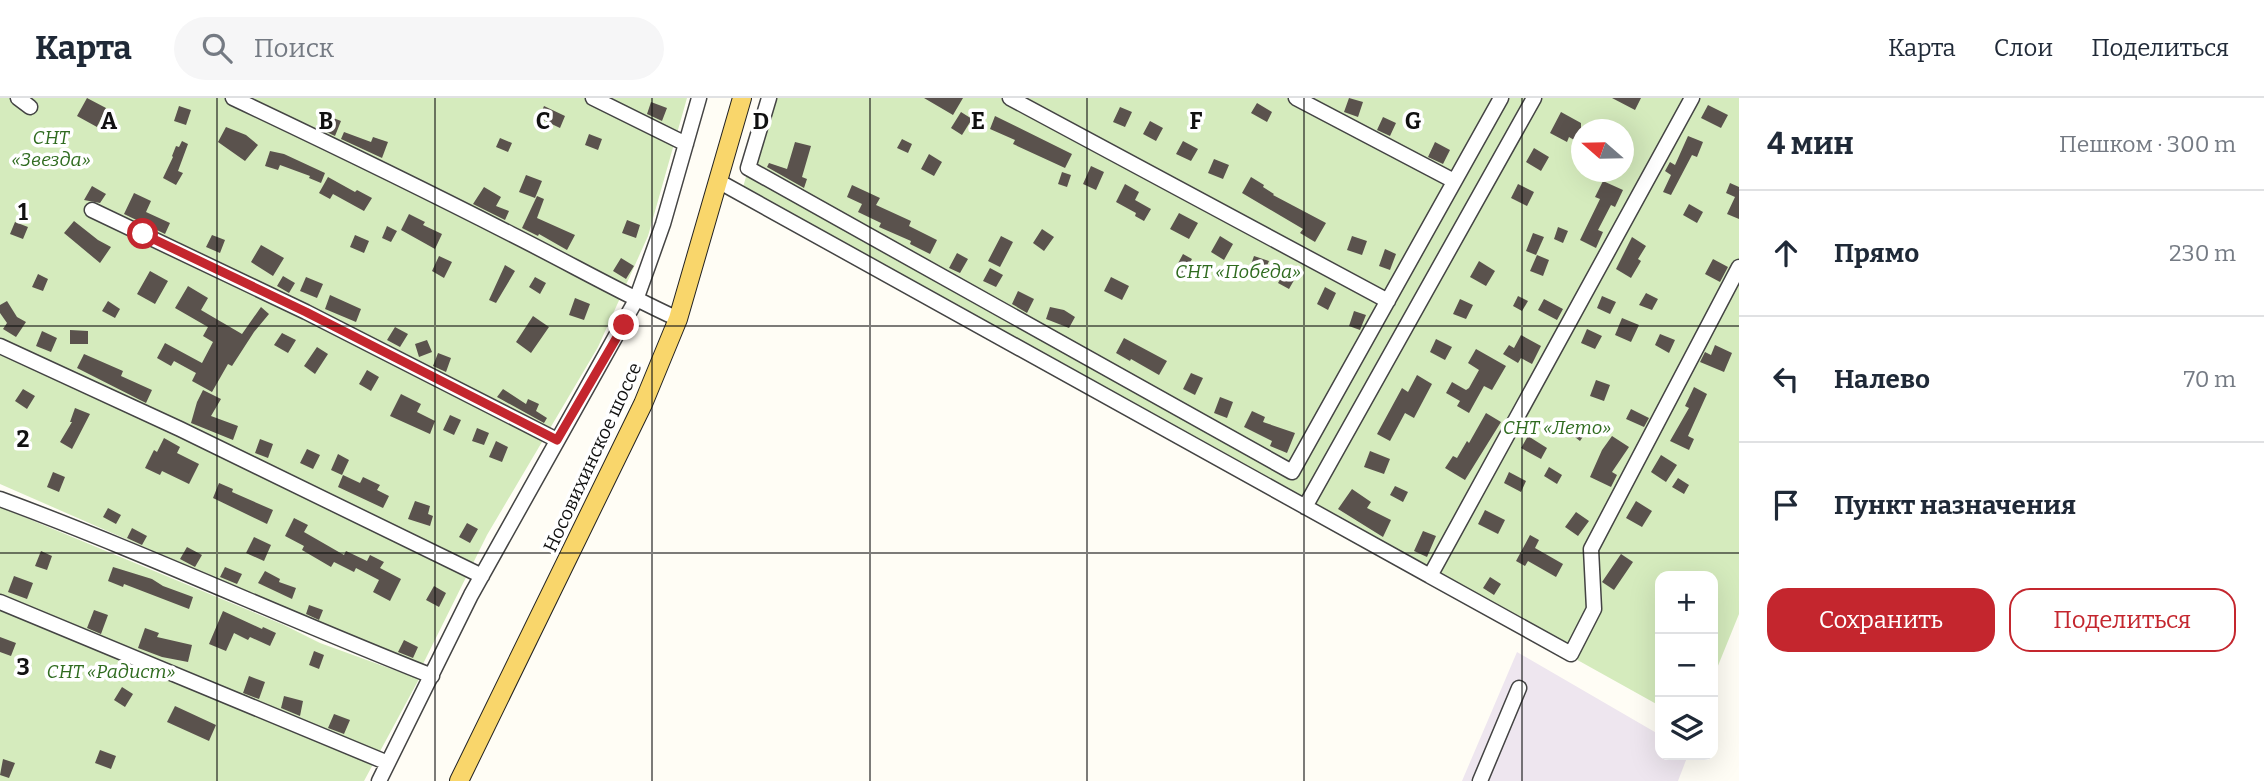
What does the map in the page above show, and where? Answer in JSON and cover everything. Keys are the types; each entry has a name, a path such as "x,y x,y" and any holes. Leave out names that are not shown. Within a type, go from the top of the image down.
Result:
{"main road":[{"name":"Носовихинское шоссе","path":"459,781 643,404 678,319 742,98"}],"street":[{"path":"233,98 382,168 636,300 678,319"},
{"path":"593,98 686,144"},
{"path":"379,781 482,576 636,300 663,224 699,98"},
{"path":"769,98 748,168 1292,472 1501,98"},
{"path":"1010,98 1388,301"},
{"path":"1296,98 1454,181"},
{"path":"1305,507 1534,98"},
{"path":"1430,576 1692,98"},
{"path":"718,181 1571,654 1594,609 1591,549 1739,267"},
{"path":"92,210 306,312 557,440"},
{"path":"0,346 180,429 482,576"},
{"path":"0,499 66,523 322,633 432,676"},
{"path":"0,602 388,763"},
{"path":"1480,781 1519,688"}],"shaded area":[{"path":"1517,652 1655,732 1655,760 1686,760 1678,781 1462,781"}],"green space":[{"name":"СНТ «Звезда»","path":"0,98 687,98 648,236 598,347 487,535 421,668 0,484"},
{"path":"769,98 1739,98 1739,614 1718,666 1718,571 1655,571 1655,703 741,194"},
{"name":"СНТ «Радист»","path":"0,507 284,625 320,643 419,679 364,781 0,781"}],"building":[{"path":"87,98 106,108 97,127 77,116"},
{"path":"924,98 963,98 953,115"},
{"path":"1349,98 1363,102 1358,117 1344,112"},
{"path":"1612,98 1641,98 1635,110"},
{"path":"651,102 667,108 662,121 647,114"},
{"path":"1257,103 1272,112 1267,122 1251,113"},
{"path":"1708,105 1728,115 1721,128 1701,118"},
{"path":"179,106 191,110 186,125 174,121"},
{"path":"544,106 565,116 560,128 539,118"},
{"path":"1120,107 1132,112 1125,127 1113,122"},
{"path":"961,112 972,119 962,135 951,128"},
{"path":"1561,112 1574,119 1571,119 1571,138 1569,137 1567,142 1550,133"},
{"path":"323,114 341,121 335,136 318,128"},
{"path":"995,116 1072,154 1065,168 1013,144 1015,140 990,129"},
{"path":"1383,117 1396,123 1390,136 1377,130"},
{"path":"1150,121 1163,128 1156,141 1143,134"},
{"path":"226,127 246,135 258,145 245,161 218,142"},
{"path":"344,132 371,142 373,137 388,142 382,158 341,139"},
{"path":"589,134 602,139 598,150 585,145"},
{"path":"1688,136 1703,142 1697,157 1692,155 1671,195 1663,192 1671,175 1665,171 1670,162 1675,165"},
{"path":"500,138 512,143 508,152 496,147"},
{"path":"902,139 912,144 908,153 897,148"},
{"path":"182,141 188,144 178,171 183,173 176,185 163,178 176,146 179,147"},
{"path":"1183,141 1198,149 1191,161 1176,154"},
{"path":"795,142 811,146 802,177 807,179 804,188 767,167 769,163 787,169"},
{"path":"1435,142 1450,150 1443,164 1428,157"},
{"path":"1534,148 1549,157 1541,171 1526,162"},
{"path":"270,151 284,154 325,173 321,183 280,165 278,170 265,166"},
{"path":"929,154 942,162 934,176 921,169"},
{"path":"1214,159 1229,165 1223,179 1208,173"},
{"path":"1091,166 1104,172 1096,190 1083,184"},
{"path":"1062,172 1071,175 1067,187 1058,184"},
{"path":"526,175 542,181 535,198 519,192"},
{"path":"328,177 372,198 364,211 333,194 330,199 319,193"},
{"path":"1251,177 1273,195 1326,223 1315,242 1300,233 1303,229 1242,193"},
{"path":"1602,182 1623,190 1615,207 1611,205 1598,230 1603,232 1596,248 1580,240 1600,199 1595,197"},
{"path":"1730,183 1739,187 1739,219 1727,214 1735,197 1726,193"},
{"path":"1125,184 1139,192 1135,200 1151,209 1144,221 1135,216 1136,213 1116,202"},
{"path":"1518,184 1534,192 1527,206 1511,198"},
{"path":"852,185 880,198 876,205 911,221 909,226 937,240 930,254 910,244 911,241 879,227 881,223 858,212 862,204 847,197"},
{"path":"92,186 106,194 100,203 84,200"},
{"path":"484,187 501,197 496,206 509,211 505,220 473,204"},
{"path":"134,193 151,201 146,212 170,223 165,234 124,214"},
{"path":"537,196 544,199 537,218 575,235 567,250 522,228"},
{"path":"1689,204 1703,212 1697,223 1683,215"},
{"path":"1179,213 1198,223 1189,239 1170,229"},
{"path":"409,214 425,222 423,225 442,234 435,249 401,230"},
{"path":"627,220 640,225 636,238 622,233"},
{"path":"74,221 111,247 100,263 64,233"},
{"path":"15,222 28,227 23,239 10,234"},
{"path":"387,226 397,231 391,242 382,238"},
{"path":"1558,227 1568,231 1563,243 1554,239"},
{"path":"1042,229 1054,237 1044,251 1033,243"},
{"path":"1533,233 1544,237 1536,255 1526,251"},
{"path":"212,235 225,240 220,253 206,247"},
{"path":"355,235 369,241 364,253 350,247"},
{"path":"1001,236 1013,242 1000,267 988,261"},
{"path":"1220,236 1233,244 1224,260 1211,252"},
{"path":"1352,236 1367,241 1362,255 1347,250"},
{"path":"1632,237 1646,246 1631,278 1616,269"},
{"path":"261,245 284,258 273,276 251,262"},
{"path":"1385,249 1396,254 1390,270 1379,266"},
{"path":"957,253 968,259 960,273 949,268"},
{"path":"1183,254 1192,259 1184,274 1175,269"},
{"path":"1537,255 1549,260 1543,276 1530,271"},
{"path":"439,256 452,262 444,278 432,271"},
{"path":"1254,256 1269,261 1263,275 1249,270"},
{"path":"621,258 634,266 626,279 613,271"},
{"path":"1713,259 1728,267 1720,282 1705,274"},
{"path":"1479,261 1495,271 1486,286 1470,277"},
{"path":"505,265 515,271 496,303 489,300"},
{"path":"990,268 1003,275 996,287 983,281"},
{"path":"1286,269 1297,275 1289,289 1278,283"},
{"path":"150,271 168,281 155,304 137,294"},
{"path":"38,274 48,279 43,291 32,287"},
{"path":"283,276 295,283 289,293 277,286"},
{"path":"306,277 323,284 317,298 300,291"},
{"path":"535,277 546,283 540,294 529,287"},
{"path":"1111,277 1129,286 1122,300 1104,291"},
{"path":"188,286 208,298 201,310 242,334 261,307 269,314 232,366 228,364 212,392 192,381 196,373 174,361 171,366 157,358 165,343 202,363 213,342 203,336 208,327 175,308"},
{"path":"1325,287 1336,293 1328,310 1317,304"},
{"path":"1018,291 1034,299 1027,313 1012,304"},
{"path":"1646,293 1658,299 1652,310 1639,305"},
{"path":"330,295 361,309 356,322 325,309"},
{"path":"1518,296 1528,301 1522,311 1513,306"},
{"path":"1602,296 1616,302 1610,314 1597,308"},
{"path":"575,298 590,304 584,320 569,315"},
{"path":"1460,299 1473,305 1466,319 1453,314"},
{"path":"1544,299 1563,309 1557,320 1538,310"},
{"path":"7,301 17,317 26,322 16,337 3,329 7,323 0,313 0,305"},
{"path":"108,301 120,309 115,318 102,311"},
{"path":"1050,307 1064,310 1075,317 1069,328 1046,319"},
{"path":"1354,311 1366,315 1360,330 1349,326"},
{"path":"533,316 549,327 531,353 516,342"},
{"path":"1622,318 1639,325 1631,342 1615,335"},
{"path":"395,327 408,334 400,347 387,340"},
{"path":"1587,329 1602,336 1595,349 1581,343"},
{"path":"70,330 88,331 88,344 70,344"},
{"path":"42,331 57,338 51,352 36,346"},
{"path":"282,333 296,340 288,353 274,345"},
{"path":"1660,334 1675,340 1669,353 1655,345"},
{"path":"1521,335 1541,346 1532,364 1521,358 1518,363 1503,354 1509,345 1514,348"},
{"path":"1124,338 1167,361 1159,375 1116,353"},
{"path":"1436,339 1452,347 1445,360 1430,352"},
{"path":"427,340 432,352 419,357 415,344"},
{"path":"1715,345 1732,353 1724,372 1700,362 1705,352 1711,355"},
{"path":"317,347 328,354 315,374 304,366"},
{"path":"1476,349 1506,366 1492,390 1484,386 1469,413 1457,406 1460,401 1446,393 1452,382 1466,390 1469,388 1479,370 1468,363"},
{"path":"438,353 451,358 446,372 433,366"},
{"path":"84,354 123,371 121,376 152,390 146,403 77,368"},
{"path":"367,370 379,377 371,391 359,384"},
{"path":"1191,373 1203,378 1195,395 1183,389"},
{"path":"1417,375 1432,384 1414,418 1405,413 1390,441 1377,434 1402,388 1408,392"},
{"path":"1596,380 1610,385 1604,401 1590,396"},
{"path":"1694,387 1707,394 1688,436 1694,439 1689,450 1670,441 1689,408 1685,406"},
{"path":"23,389 35,396 27,409 15,401"},
{"path":"503,389 526,404 528,399 539,404 536,411 547,418 544,423 497,397"},
{"path":"203,390 221,399 211,416 238,426 233,440 191,423"},
{"path":"401,394 421,404 417,412 435,421 430,434 390,416"},
{"path":"1220,397 1233,402 1227,418 1214,413"},
{"path":"75,408 90,414 72,449 60,442 72,422"},
{"path":"1631,409 1649,418 1644,427 1626,419"},
{"path":"1252,411 1265,417 1263,422 1295,433 1287,453 1270,446 1272,441 1244,427"},
{"path":"1486,413 1501,422 1465,480 1445,468 1453,456 1457,458 1467,441 1469,443"},
{"path":"450,415 461,420 454,435 443,430"},
{"path":"1572,422 1586,432 1580,441 1566,430"},
{"path":"477,428 489,433 484,445 472,441"},
{"path":"1528,436 1547,448 1541,459 1521,448"},
{"path":"1612,436 1629,447 1612,472 1617,475 1611,487 1590,477 1602,450"},
{"path":"164,438 180,447 177,453 199,464 189,484 162,471 160,475 145,468"},
{"path":"260,439 273,444 268,458 255,453"},
{"path":"496,441 508,447 502,462 489,457"},
{"path":"307,449 320,455 313,469 300,463"},
{"path":"1370,451 1390,459 1384,474 1364,467"},
{"path":"338,454 349,460 342,475 331,470"},
{"path":"1661,455 1677,465 1666,482 1651,472"},
{"path":"1549,467 1562,475 1557,484 1544,476"},
{"path":"53,472 65,477 59,492 47,487"},
{"path":"1509,472 1526,481 1521,492 1504,483"},
{"path":"343,475 360,483 363,477 380,485 377,490 389,496 383,508 338,487"},
{"path":"1678,478 1689,485 1684,494 1672,487"},
{"path":"219,483 233,489 232,492 273,510 267,524 213,498"},
{"path":"1395,486 1408,492 1403,502 1390,495"},
{"path":"1352,489 1371,502 1367,508 1391,520 1383,537 1338,509"},
{"path":"415,501 430,506 428,514 433,516 430,526 408,519"},
{"path":"1636,501 1652,511 1642,527 1626,518"},
{"path":"108,508 121,515 116,524 103,517"},
{"path":"1485,510 1505,520 1498,534 1478,524"},
{"path":"1576,512 1589,521 1578,536 1565,527"},
{"path":"294,518 308,525 304,532 344,555 346,551 367,561 370,555 384,562 380,568 401,579 390,601 373,592 379,580 356,568 354,572 334,562 331,567 302,550 304,546 285,536"},
{"path":"467,523 478,529 470,543 459,537"},
{"path":"132,528 147,536 142,545 127,538"},
{"path":"1423,531 1436,536 1427,557 1414,551"},
{"path":"1530,535 1539,540 1535,548 1563,564 1556,577 1528,561 1525,566 1516,561"},
{"path":"254,537 271,545 264,561 246,553"},
{"path":"187,547 202,555 195,567 180,559"},
{"path":"41,551 52,556 47,570 35,566"},
{"path":"1621,554 1633,562 1614,590 1602,582"},
{"path":"113,567 152,579 193,597 189,609 124,584 123,587 108,581"},
{"path":"225,567 242,574 237,584 220,577"},
{"path":"265,571 280,579 279,582 296,588 292,599 258,583"},
{"path":"14,576 33,583 27,599 8,592"},
{"path":"1490,577 1501,584 1494,595 1483,588"},
{"path":"434,586 446,593 439,607 426,600"},
{"path":"309,605 323,610 319,620 306,614"},
{"path":"94,610 108,615 101,634 87,628"},
{"path":"223,611 276,633 270,646 234,633 226,651 209,644"},
{"path":"145,628 159,633 157,637 192,645 188,662 162,657 138,648"},
{"path":"0,637 16,643 11,656 0,652"},
{"path":"404,640 418,647 413,658 398,652"},
{"path":"314,651 324,655 319,669 309,665"},
{"path":"249,676 265,682 259,699 243,693"},
{"path":"122,687 133,694 125,707 114,700"},
{"path":"284,696 303,701 300,716 281,708"},
{"path":"175,706 216,725 209,741 167,722"},
{"path":"334,714 350,720 344,734 328,728"},
{"path":"100,750 116,756 111,769 95,763"},
{"path":"3,759 15,763 9,778 0,775"}],"route":[{"path":"143,234 306,312 557,440 624,325"}],"park label":[{"name":"СНТ «Победа»","path":"1238,271"},
{"name":"СНТ «Лето»","path":"1557,427"}]}
